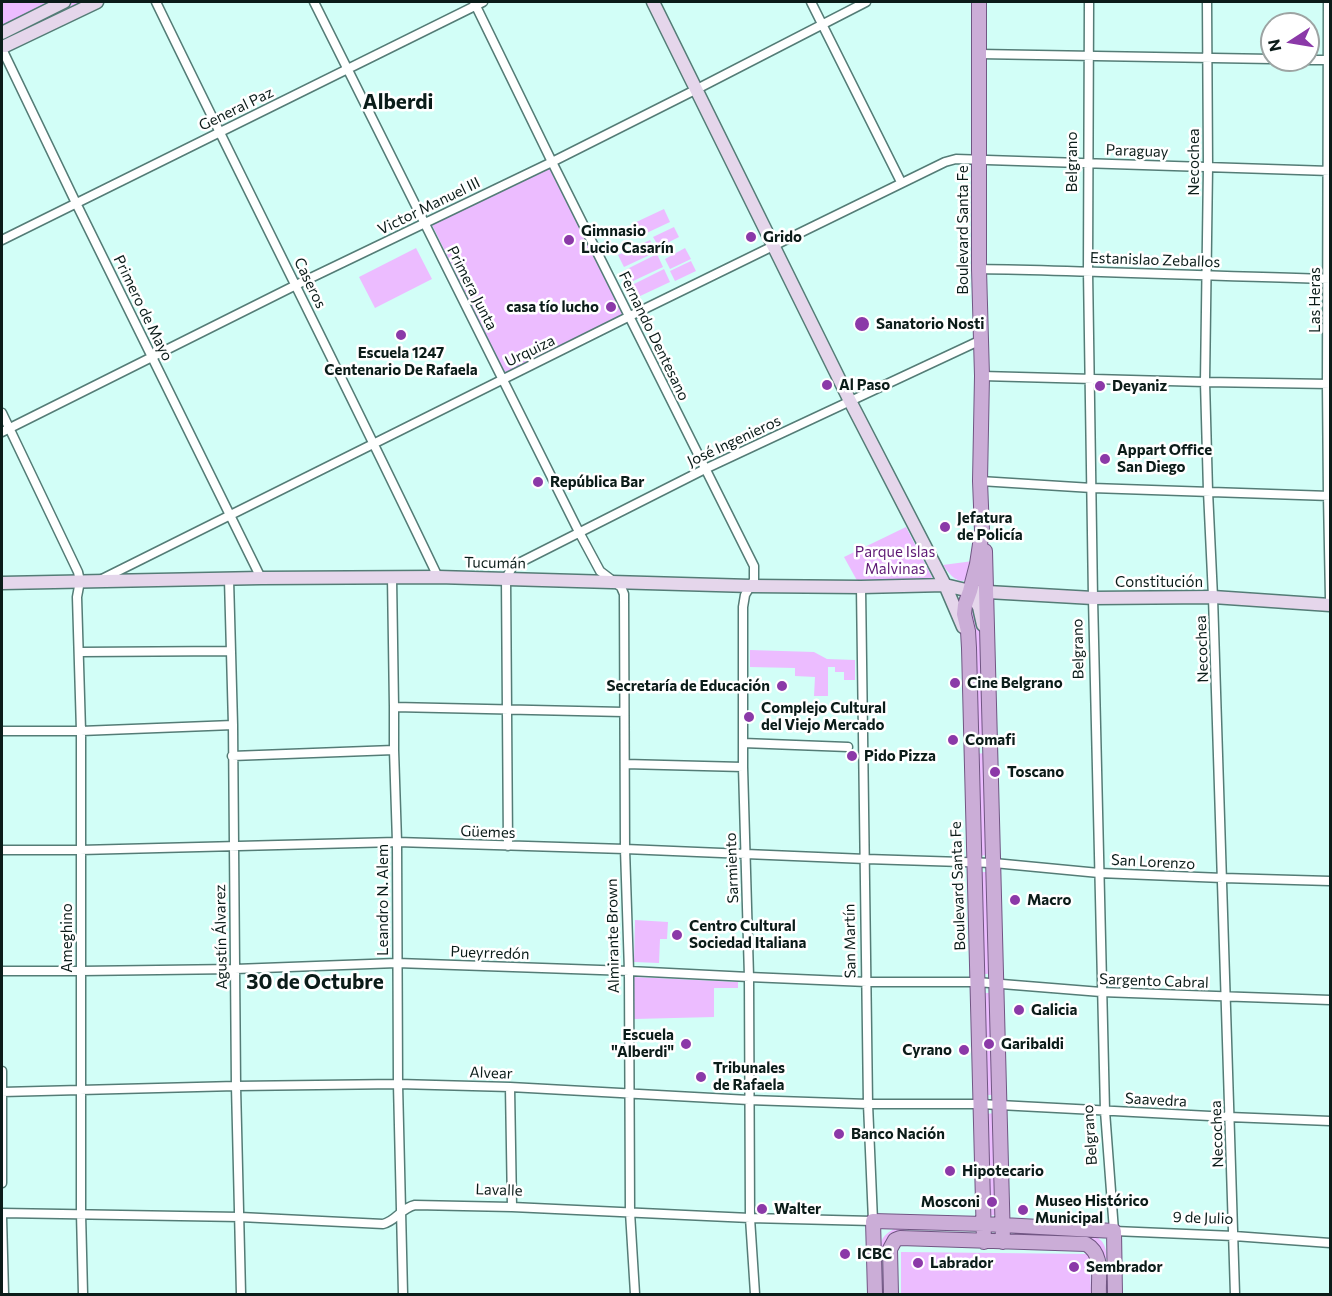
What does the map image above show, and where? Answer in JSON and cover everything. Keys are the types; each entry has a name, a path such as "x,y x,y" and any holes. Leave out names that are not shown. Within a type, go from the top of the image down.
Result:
{"main road":[{"name":"Boulevard Santa Fe","path":"979,2 979,269 982,376 980,481 987,592 1003,1242"},
{"name":"Boulevard Santa Fe","path":"982,531 977,564 964,614 968,641 984,1242"},
{"path":"971,748 990,748"},
{"name":"Lavalle","path":"873,1221 1003,1225"},
{"name":"San Martín","path":"873,1221 875,1294"},
{"name":"9 de Julio","path":"1003,1225 1114,1231"},
{"name":"Belgrano","path":"1114,1231 1115,1294"},
{"path":"891,1294 890,1249 895,1240 900,1238 1086,1244 1093,1248 1098,1257 1099,1294"}],"street":[{"path":"3,48 5,38 2,33 64,2"},
{"path":"3,48 96,2"},
{"name":"Caseros","path":"156,2 438,577"},
{"name":"Primera Junta","path":"314,2 579,532 600,571 613,582"},
{"path":"653,2 850,401 945,585 968,641"},
{"path":"811,2 901,182"},
{"name":"Victor Manuel III","path":"5,430 296,285 552,162 866,2"},
{"name":"Belgrano","path":"1089,2 1088,271 1101,993 1105,1111 1114,1231"},
{"name":"Necochea","path":"1208,2 1205,382 1235,1294"},
{"name":"Las Heras","path":"1328,2 1330,599"},
{"name":"General Paz","path":"2,240 477,3"},
{"name":"Fernando Dentesano","path":"477,3 552,162 754,566 754,580 751,586"},
{"name":"Primero de Mayo","path":"3,48 76,203 261,578"},
{"path":"979,54 1260,59"},
{"name":"Urquiza","path":"98,581 901,182 945,162 956,159 979,160"},
{"name":"Paraguay","path":"979,160 1329,171"},
{"name":"Estanislao Zeballos","path":"979,269 1329,279"},
{"name":"José Ingenieros","path":"506,578 513,566 579,532 705,469 981,340"},
{"path":"982,376 1329,384"},
{"path":"2,413 5,430 78,572 80,581"},
{"path":"980,481 1092,488 1329,496"},
{"name":"Leandro N. Alem","path":"392,577 403,1294"},
{"name":"Tucumán","path":"2,583 438,577 751,586 945,585 970,591 987,592"},
{"path":"506,578 508,846"},
{"name":"Agustín Álvarez","path":"229,579 241,1294"},
{"name":"Ameghino","path":"80,581 77,597 81,730 83,1294"},
{"name":"Almirante Brown","path":"613,582 621,587 624,594 630,1212 635,1294"},
{"name":"Sarmiento","path":"751,586 745,595 743,607 743,767 749,977 750,1218 755,1294"},
{"name":"San Martín","path":"861,587 868,1104 873,1221"},
{"path":"970,591 979,607 988,659"},
{"name":"Constitución","path":"987,592 1093,598 1213,597 1330,605"},
{"path":"80,652 231,651"},
{"path":"394,707 624,712"},
{"path":"2,731 232,725"},
{"path":"743,743 848,747"},
{"path":"232,756 394,750"},
{"path":"625,764 743,767"},
{"name":"Güemes","path":"2,850 397,842 974,863"},
{"name":"San Lorenzo","path":"974,863 1099,873 1330,881"},
{"name":"Pueyrredón","path":"2,971 235,969 397,963 628,970 867,982 977,982"},
{"name":"Sargento Cabral","path":"977,982 1101,993 1330,1000"},
{"path":"2,1071 2,1183"},
{"name":"Alvear","path":"2,1092 398,1084 510,1087 749,1100 868,1104 980,1104"},
{"path":"510,1087 512,1207"},
{"name":"Saavedra","path":"980,1104 1330,1121"},
{"name":"Lavalle","path":"2,1215 81,1213 383,1224 392,1222 408,1206 415,1205 873,1221"},
{"path":"2,1215 4,1294"},
{"name":"9 de Julio","path":"1114,1231 1330,1243"}],"green space":[{"path":"2,2 55,2 2,27"},
{"path":"69,2 86,2 9,42 6,34"},
{"path":"549,167 623,315 505,373 432,225"},
{"path":"664,209 670,222 638,237 632,224"},
{"path":"674,227 679,237 659,247 653,237"},
{"path":"650,240 656,252 624,267 618,255"},
{"path":"416,248 432,279 375,308 359,277"},
{"path":"685,248 691,259 670,269 665,259"},
{"path":"657,254 663,267 631,282 625,270"},
{"path":"691,261 696,271 675,281 670,271"},
{"path":"664,269 670,282 638,297 632,285"},
{"name":"Parque Islas Malvinas","path":"906,527 932,577 929,583 860,586 844,557"},
{"path":"973,561 969,575 963,581 955,579 943,565"},
{"path":"969,609 976,610 983,643 985,740 976,740"},
{"path":"750,650 814,652 827,659 855,660 855,680 844,680 844,672 835,672 835,667 828,667 828,696 814,696 815,677 795,676 795,668 750,667"},
{"path":"985,753 988,855 978,856 976,754"},
{"path":"979,872 989,872 991,974 982,974"},
{"path":"635,920 668,922 667,939 660,939 659,963 634,962"},
{"path":"634,977 738,982 738,988 714,988 714,1017 634,1019"},
{"path":"982,993 992,993 994,1095 985,1095"},
{"path":"995,1113 997,1215 988,1216 986,1114"},
{"path":"894,1229 905,1229 881,1260 880,1250 883,1238"},
{"path":"1080,1234 1100,1239 1105,1247 1107,1259 1083,1240"},
{"path":"901,1252 1090,1254 1091,1294 901,1294"}],"place":[{"name":"Grido","path":"751,237"},
{"name":"Gimnasio Lucio Casarín","path":"569,240"},
{"name":"casa tío lucho","path":"611,307"},
{"name":"Sanatorio Nosti","path":"862,324"},
{"name":"Escuela 1247 Centenario De Rafaela","path":"401,335"},
{"name":"Al Paso","path":"827,385"},
{"name":"Deyaniz","path":"1100,386"},
{"name":"Appart Office San Diego","path":"1105,459"},
{"name":"República Bar","path":"538,482"},
{"name":"Jefatura de Policía","path":"945,527"},
{"name":"Cine Belgrano","path":"955,683"},
{"name":"Secretaría de Educación","path":"782,686"},
{"name":"Complejo Cultural del Viejo Mercado","path":"749,717"},
{"name":"Comafi","path":"953,740"},
{"name":"Pido Pizza","path":"852,756"},
{"name":"Toscano","path":"995,772"},
{"name":"Macro","path":"1015,900"},
{"name":"Centro Cultural Sociedad Italiana","path":"677,935"},
{"name":"Galicia","path":"1019,1010"},
{"name":"Escuela \"Alberdi\"","path":"686,1044"},
{"name":"Garibaldi","path":"989,1044"},
{"name":"Cyrano","path":"964,1050"},
{"name":"Tribunales de Rafaela","path":"701,1077"},
{"name":"Banco Nación","path":"839,1134"},
{"name":"Hipotecario","path":"950,1171"},
{"name":"Mosconi","path":"992,1202"},
{"name":"Walter","path":"762,1209"},
{"name":"Museo Histórico Municipal","path":"1023,1210"},
{"name":"ICBC","path":"845,1254"},
{"name":"Labrador","path":"918,1263"},
{"name":"Sembrador","path":"1074,1267"}],"district":[{"name":"Alberdi","path":"398,102"},
{"name":"30 de Octubre","path":"315,982"}]}
